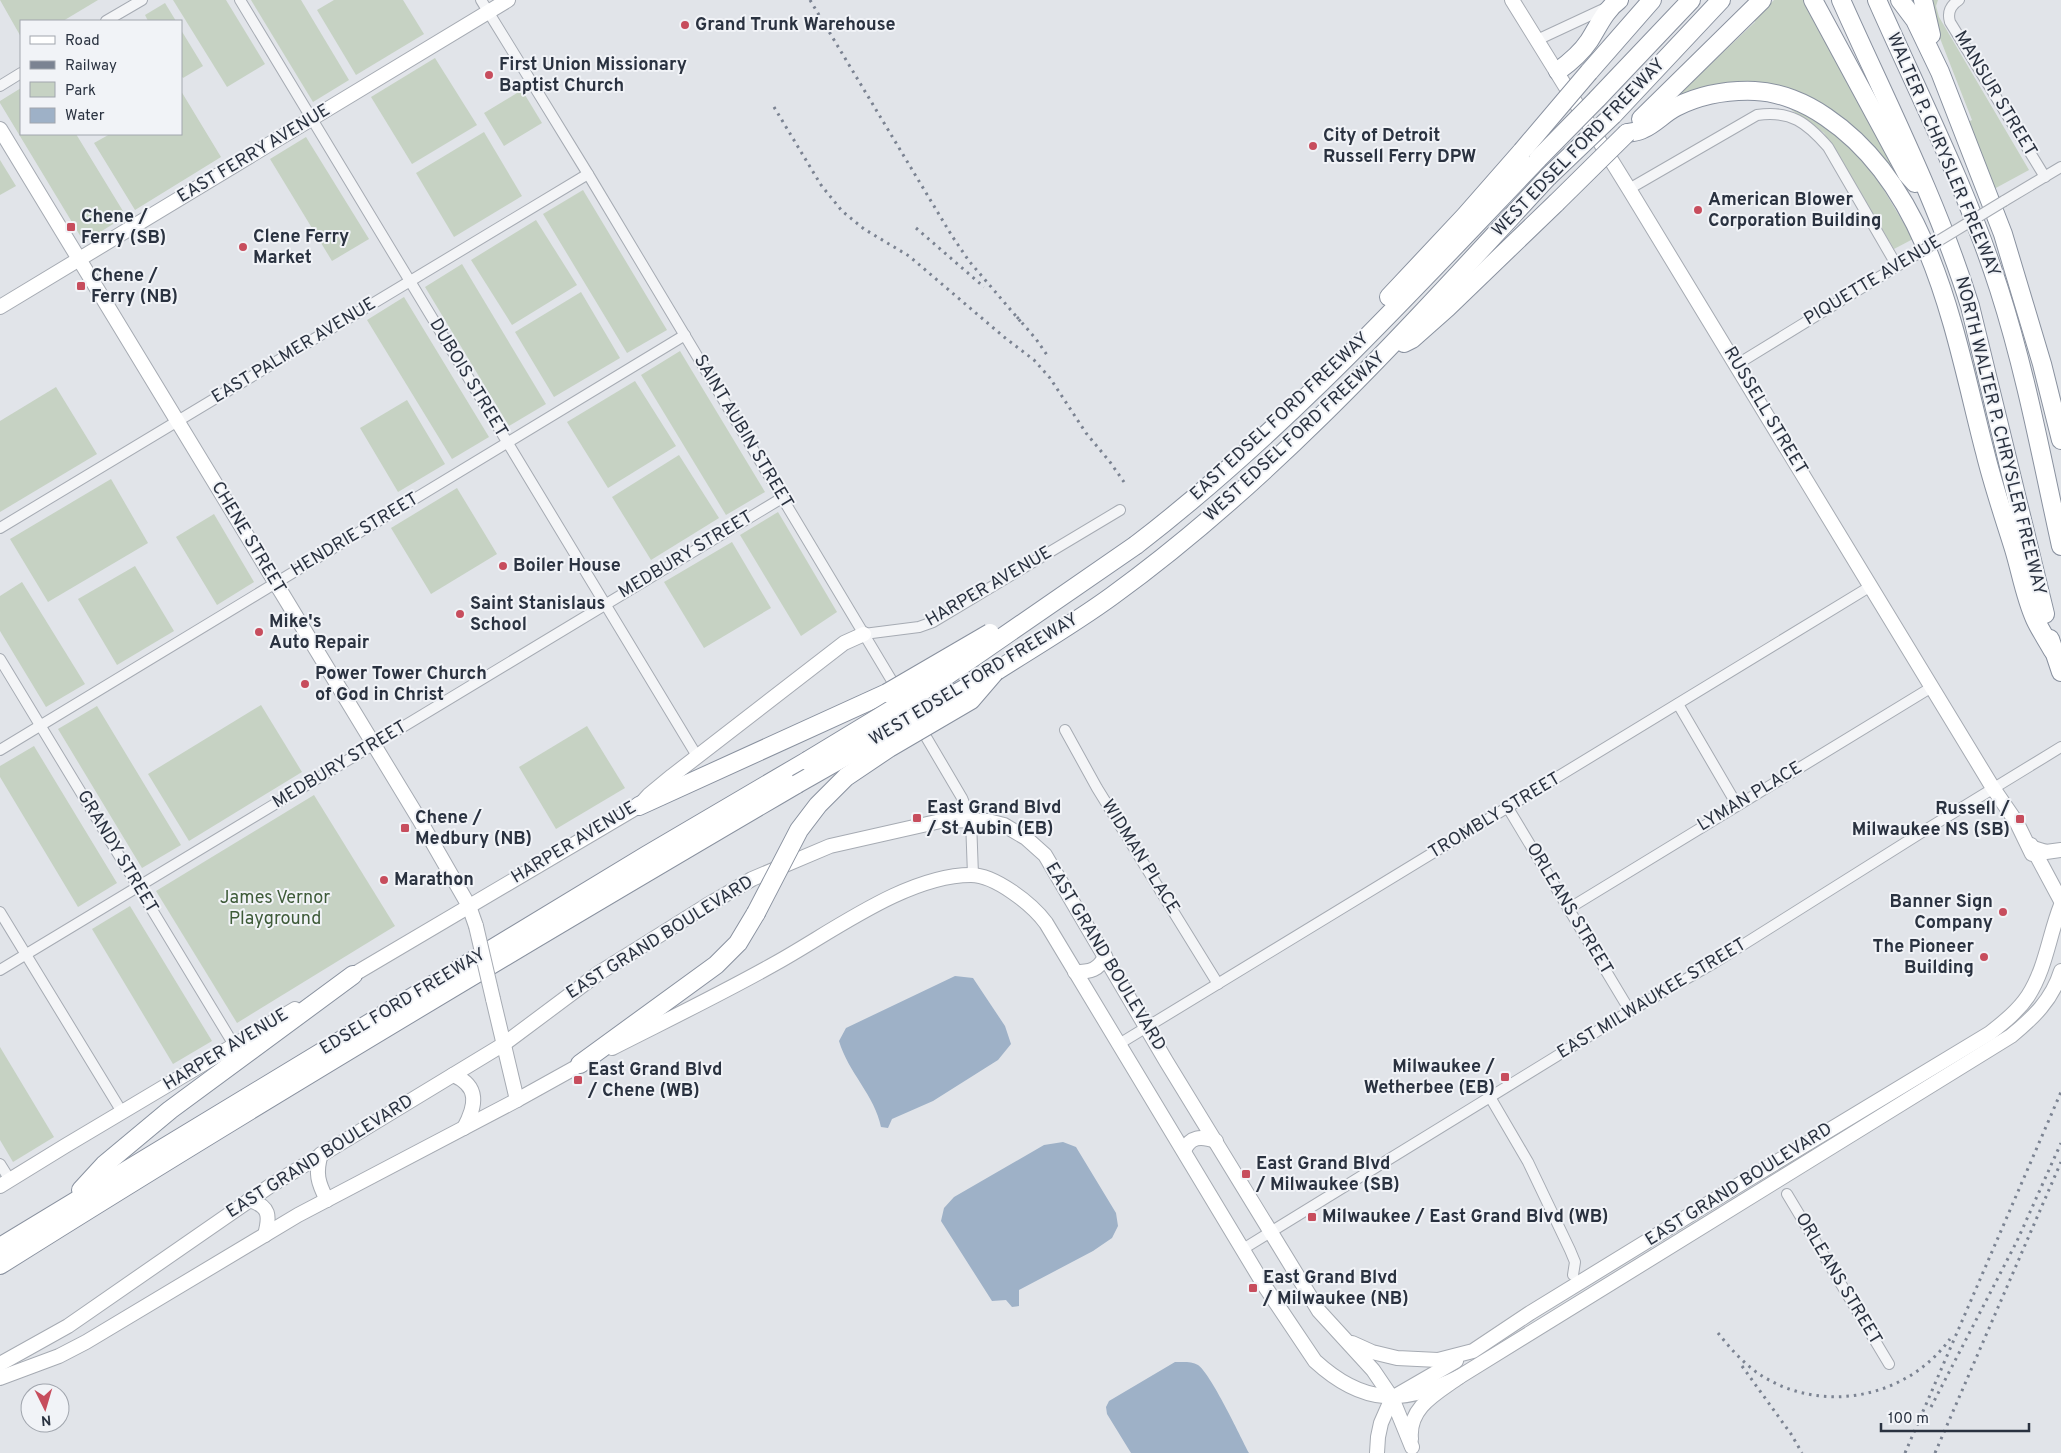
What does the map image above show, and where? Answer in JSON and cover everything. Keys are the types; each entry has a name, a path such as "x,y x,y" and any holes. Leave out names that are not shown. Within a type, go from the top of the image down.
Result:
{"highway":[{"path":"1589,72 1639,0"},
{"path":"1361,341 1388,297 1465,216 1652,0"},
{"name":"EAST EDSEL FORD FREEWAY","path":"808,762 939,681 1136,546 1167,522 1228,469 1361,341 1691,0"},
{"name":"WEST EDSEL FORD FREEWAY","path":"797,784 994,672 1112,596 1240,491 1387,351 1548,177 1613,115 1720,0"},
{"path":"1387,351 1412,339 1425,329 1627,133 1664,106 1762,0"},
{"path":"1813,0 1907,174 1933,202"},
{"name":"WALTER P. CHRYSLER FREEWAY","path":"1841,0 1933,202"},
{"name":"WALTER P. CHRYSLER FREEWAY","path":"1877,0 1986,248 2034,419 2061,546"},
{"path":"1900,0 1915,20 1940,72 2003,234 2042,364 2061,440"},
{"path":"1922,0 1940,72"},
{"path":"1558,71 1568,64 1587,43 1615,2"},
{"path":"1664,106 1688,102 1715,94 1756,91 1778,95 1815,110 1837,124 1871,156 1887,177 1915,225 1937,277 1956,338 1985,454 2034,618 2053,650"},
{"name":"NORTH WALTER P. CHRYSLER FREEWAY","path":"1933,202 1957,264 1970,306 2053,650 2061,672"},
{"path":"639,806 887,693 1136,546"},
{"path":"580,1064 716,965 738,943 756,913 799,830 818,805 853,772 889,748 971,700 994,672"},
{"name":"EDSEL FORD FREEWAY","path":"0,1247 646,855 808,762"},
{"name":"EDSEL FORD FREEWAY","path":"0,1266 121,1189 797,784"},
{"path":"67,1206 104,1165 170,1110 353,975"}],"main road":[{"name":"EAST FERRY AVENUE","path":"0,307 312,119 485,6 508,0"},
{"name":"RUSSELL STREET","path":"1512,0 1558,71 2016,823 2061,902"},
{"name":"CHENE STREET","path":"0,128 469,906 476,926 517,1100"},
{"name":"HARPER AVENUE","path":"5,1183 234,1045 639,806 649,795 697,756 844,643 864,634"},
{"name":"EAST GRAND BOULEVARD","path":"0,1364 68,1326 249,1200 321,1154 504,1044 599,973 752,879 830,846 945,820 988,821 1004,825 1026,838 1045,855 1146,1027 1319,1311 1373,1370 1392,1398 1412,1447 1410,1429 1417,1410 1424,1402 1460,1377 2011,1036 2037,1013 2057,991 2061,972"},
{"path":"2033,851 2061,850"},
{"name":"EAST GRAND BOULEVARD","path":"0,1378 59,1356 86,1342 265,1235 328,1200 517,1100 580,1064 775,964 886,900 924,882 973,875 1001,886 1030,905 1046,923 1264,1285 1315,1361 1337,1379 1357,1388 1392,1398"},
{"name":"EAST GRAND BOULEVARD","path":"1347,1341 1372,1352 1397,1358 1438,1360 1473,1351 1732,1189 1990,1033 2023,1002 2036,981 2061,905"},
{"path":"1075,972 1086,972 1096,969 1105,956"},
{"path":"2001,1024 2011,1036"},
{"path":"453,1075 465,1082 473,1096 473,1109 464,1128"},
{"path":"1908,1081 1916,1095"},
{"path":"1184,1151 1191,1140 1197,1137 1216,1141"},
{"path":"321,1154 317,1166 317,1180 328,1200"},
{"path":"249,1200 262,1205 267,1213 268,1225 265,1235"},
{"path":"1377,1453 1381,1423 1392,1398 1473,1351"},
{"path":"1392,1398 1425,1392 1460,1377"}],"street":[{"path":"108,20 142,0"},
{"name":"DUBOIS STREET","path":"240,0 697,756"},
{"name":"MANSUR STREET","path":"1959,0 1949,11 1950,22 2045,176"},
{"path":"1537,40 1615,2"},
{"name":"SAINT AUBIN STREET","path":"485,6 588,174 962,798 971,820 973,875"},
{"path":"0,86 20,74"},
{"path":"1629,188 1758,115 1773,112 1786,115 1798,119 1813,130 1828,147 1897,266"},
{"name":"PIQUETTE AVENUE","path":"1736,365 2061,167"},
{"name":"EAST PALMER AVENUE","path":"0,528 588,174"},
{"name":"HENDRIE STREET","path":"0,750 685,336"},
{"name":"MEDBURY STREET","path":"0,970 782,498"},
{"name":"HARPER AVENUE","path":"864,634 919,627 933,622 1120,510"},
{"name":"TROMBLY STREET","path":"1119,1044 1871,586"},
{"name":"GRANDY STREET","path":"0,659 234,1045"},
{"name":"LYMAN PLACE","path":"1568,908 1932,687"},
{"path":"1678,704 1737,805"},
{"name":"WIDMAN PLACE","path":"1065,730 1097,788 1218,984"},
{"name":"EAST MILWAUKEE STREET","path":"1243,1249 1630,1011 1714,963 2057,750"},
{"name":"ORLEANS STREET","path":"1508,808 1630,1011"},
{"path":"0,912 122,1112"},
{"path":"1490,1097 1528,1162 1570,1250 1575,1262 1573,1275"},
{"path":"0,1164 5,1183"},
{"name":"ORLEANS STREET","path":"1787,1194 1889,1364"}],"green space":[{"path":"0,0 98,0 65,20 20,20 20,35"},
{"path":"173,0 226,0 265,64 227,87"},
{"path":"251,0 301,0 349,80 313,102"},
{"path":"334,0 403,0 424,34 356,75 317,10"},
{"path":"1774,0 1806,0 1903,185 1900,186 1836,115 1821,103 1708,89 1677,96 1755,22 1755,18"},
{"path":"1929,0 1938,0 1936,6 1939,17 2029,170 1994,189 1968,122 1972,120 1934,23"},
{"path":"165,3 175,20 148,20 145,15"},
{"path":"182,32 203,66 183,78 182,76"},
{"path":"435,58 477,125 412,164 371,97"},
{"path":"20,89 20,135 77,135 126,216 84,242 0,103 0,101"},
{"path":"522,90 542,123 504,146 484,113"},
{"path":"182,93 221,157 135,210 94,143 108,135 182,135"},
{"path":"1790,109 1807,115 1826,126 1860,157 1875,175 1913,239 1894,249 1824,133"},
{"path":"484,132 522,196 454,237 416,173"},
{"path":"306,137 369,239 332,261 270,159"},
{"path":"0,160 16,186 0,195"},
{"path":"583,190 667,330 627,353 543,214"},
{"path":"536,220 577,285 512,325 471,260"},
{"path":"462,264 546,404 509,426 425,287"},
{"path":"581,292 620,358 554,397 515,332"},
{"path":"404,297 489,437 452,459 367,320"},
{"path":"680,351 765,492 726,515 641,375"},
{"path":"635,381 676,446 608,488 567,422"},
{"path":"56,387 97,454 0,512 0,421"},
{"path":"407,400 445,464 398,492 360,428"},
{"path":"679,455 719,518 651,560 612,497"},
{"path":"111,479 148,543 48,602 10,539"},
{"path":"457,488 497,554 431,594 391,528"},
{"path":"778,512 837,612 801,636 740,535"},
{"path":"214,514 254,582 217,605 176,537"},
{"path":"732,542 771,608 704,648 664,582"},
{"path":"135,566 174,631 117,665 78,599"},
{"path":"22,582 85,684 46,707 0,631 0,596"},
{"path":"261,705 302,772 189,841 148,774"},
{"path":"97,706 181,845 142,868 58,729"},
{"path":"587,726 625,788 556,829 519,767"},
{"path":"34,746 117,883 78,907 0,777 0,766"},
{"name":"James Vernor Playground","path":"314,795 395,926 237,1023 156,891"},
{"path":"130,906 212,1041 173,1064 92,929"},
{"path":"0,1047 54,1137 13,1162 0,1140"}],"water":[{"path":"955,976 973,978 1005,1026 1011,1044 998,1060 933,1101 892,1119 888,1128 881,1127 873,1105 843,1052 839,1041 846,1028"},
{"path":"1063,1142 1076,1147 1116,1213 1118,1226 1112,1238 1093,1251 1019,1290 1019,1306 1012,1307 1006,1300 992,1301 941,1221 944,1208 954,1197 1044,1145"},
{"path":"1175,1362 1193,1363 1204,1371 1249,1453 1131,1453 1107,1414 1106,1407 1109,1401"}],"railway":[{"path":"810,0 952,236 969,261 1021,322"},
{"path":"774,107 821,185 842,211 864,229 909,256 1004,337 1034,360 1050,378 1086,433 1124,482"},
{"path":"916,228 984,287"},
{"path":"1017,317 1049,358"},
{"path":"1905,1453 2061,1092"},
{"path":"1931,1407 2017,1241 2061,1143"},
{"path":"1935,1453 2061,1162"},
{"path":"1718,1333 1737,1355 1759,1374 1783,1387 1809,1394 1835,1397 1861,1394 1887,1387 1910,1376 1932,1359 1950,1339"},
{"path":"1742,1366 1791,1434 1802,1453"}],"place":[{"name":"Grand Trunk Warehouse","path":"685,25"},
{"name":"First Union Missionary Baptist Church","path":"489,75"},
{"name":"City of Detroit Russell Ferry DPW","path":"1313,146"},
{"name":"American Blower Corporation Building","path":"1698,210"},
{"name":"Chene / Ferry (SB)","path":"71,227"},
{"name":"Clene Ferry Market","path":"243,247"},
{"name":"Chene / Ferry (NB)","path":"81,286"},
{"name":"Boiler House","path":"503,566"},
{"name":"Saint Stanislaus School","path":"460,614"},
{"name":"Mike's Auto Repair","path":"259,632"},
{"name":"Power Tower Church of God in Christ","path":"305,684"},
{"name":"East Grand Blvd / St Aubin (EB)","path":"917,818"},
{"name":"Russell / Milwaukee NS (SB)","path":"2020,819"},
{"name":"Chene / Medbury (NB)","path":"405,828"},
{"name":"Marathon","path":"384,880"},
{"name":"Banner Sign Company","path":"2003,912"},
{"name":"The Pioneer Building","path":"1984,957"},
{"name":"Milwaukee / Wetherbee (EB)","path":"1505,1077"},
{"name":"East Grand Blvd / Chene (WB)","path":"578,1080"},
{"name":"East Grand Blvd / Milwaukee (SB)","path":"1246,1174"},
{"name":"Milwaukee / East Grand Blvd (WB)","path":"1312,1217"},
{"name":"East Grand Blvd / Milwaukee (NB)","path":"1253,1288"}]}
